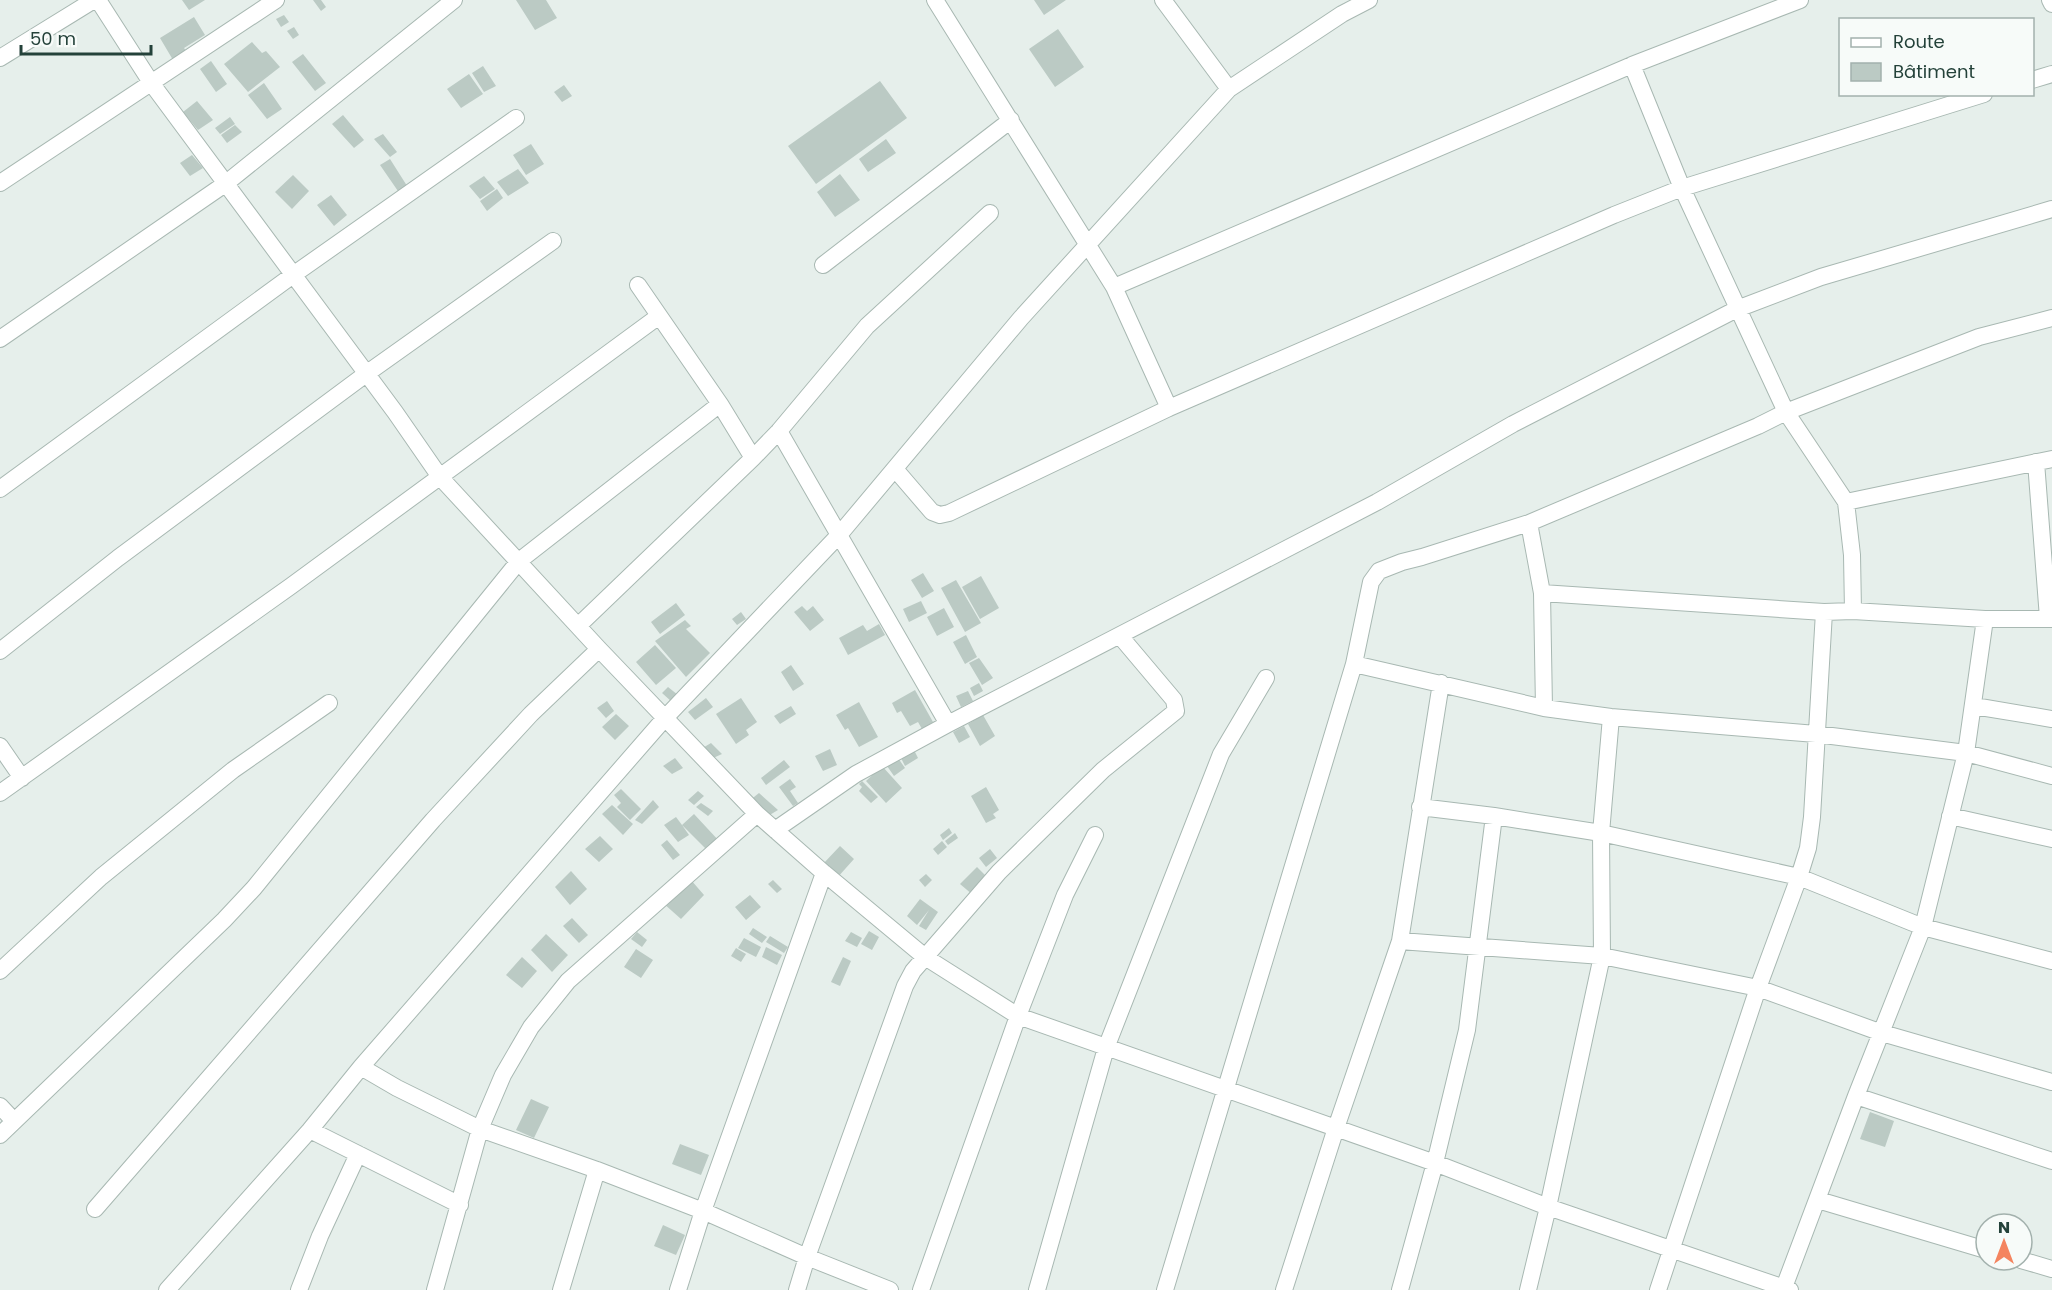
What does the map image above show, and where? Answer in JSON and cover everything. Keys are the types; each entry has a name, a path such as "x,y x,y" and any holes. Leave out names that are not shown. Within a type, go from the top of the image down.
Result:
{"street":[{"path":"0,58 96,0 152,84 440,477 599,649 757,814 925,957 1018,1016 1435,1163 1548,1207 1786,1289 1856,1096 1923,927 1966,753 1985,619"},
{"path":"0,183 276,0"},
{"path":"0,339 225,183 454,0"},
{"path":"935,0 1114,287 1169,408"},
{"path":"1163,0 1229,89"},
{"path":"167,1290 310,1130 361,1068 665,718 839,535 1021,318 1229,89 1342,14 1369,0"},
{"path":"1114,287 1632,65 1800,0"},
{"path":"1632,65 1682,188 1786,412 1846,502 1852,555 1853,611"},
{"path":"2034,79 2052,74"},
{"path":"895,468 932,512 940,515 949,513 1169,408 1614,214 1682,188 1978,96"},
{"path":"0,489 293,275 516,118"},
{"path":"823,265 1011,120"},
{"path":"775,830 856,774 948,724 1377,502 1513,424 1737,309 1821,277 2052,208"},
{"path":"578,626 753,458 779,431 867,326 990,213"},
{"path":"0,651 118,558 366,374 553,241"},
{"path":"638,285 720,404 753,458"},
{"path":"0,793 440,477 659,316"},
{"path":"1165,1290 1354,664 1371,582 1379,571 1528,522 1758,426 1786,412 1979,337 2052,318"},
{"path":"0,1136 224,920 254,888 519,561 720,404"},
{"path":"779,431 948,724"},
{"path":"1542,593 1824,612 1853,611 1985,619 2050,619 2044,461 1846,502"},
{"path":"1528,522 1542,593 1544,708"},
{"path":"1658,1290 1758,988 1808,848 1812,817 1824,612"},
{"path":"797,1290 904,986 913,971 999,872 1103,770 1176,711 1174,700 1120,636"},
{"path":"95,1209 433,820 531,714 599,649"},
{"path":"1354,664 1544,708 1611,717 1816,734 1966,753 2052,776"},
{"path":"1037,1290 1106,1048 1221,754 1266,678"},
{"path":"1284,1290 1400,941 1441,683"},
{"path":"0,971 101,877 233,770 329,703"},
{"path":"1974,706 2052,719"},
{"path":"1528,1290 1602,956 1601,833 1611,717"},
{"path":"0,746 22,778"},
{"path":"1420,807 1601,833 1799,877 1923,927 2052,961"},
{"path":"435,1290 480,1129 503,1075 531,1027 568,981 757,814"},
{"path":"1400,1290 1435,1163 1467,1030 1494,816"},
{"path":"1950,816 2052,839"},
{"path":"921,1290 1018,1016 1065,895 1095,835"},
{"path":"678,1290 703,1210 824,873"},
{"path":"1400,941 1602,956 1758,988 1881,1033 2052,1082"},
{"path":"361,1068 480,1129 703,1210 807,1257 890,1290"},
{"path":"1856,1096 2052,1161"},
{"path":"0,1106 14,1121"},
{"path":"310,1130 460,1205"},
{"path":"299,1290 320,1236 358,1154"},
{"path":"561,1290 597,1170"},
{"path":"1818,1200 1974,1246"},
{"path":"2034,1264 2052,1269"}],"building":[{"path":"182,0 205,0 189,10"},
{"path":"313,0 321,0 326,7 321,11"},
{"path":"516,0 546,0 557,18 535,30"},
{"path":"1034,0 1066,0 1044,15"},
{"path":"284,15 289,22 281,27 276,19"},
{"path":"194,17 205,35 184,48 187,52 173,60 160,38"},
{"path":"294,27 299,35 293,39 287,31"},
{"path":"1058,29 1084,67 1055,87 1029,49"},
{"path":"252,42 262,53 266,51 280,67 248,92 224,64"},
{"path":"303,54 326,83 315,91 292,62"},
{"path":"211,61 227,84 216,92 200,69"},
{"path":"483,66 496,86 484,92 472,73"},
{"path":"469,74 483,94 461,108 447,89"},
{"path":"880,81 907,118 816,184 788,146"},
{"path":"264,83 282,109 267,119 248,95"},
{"path":"564,85 572,96 562,102 554,92"},
{"path":"197,101 213,120 198,130 183,112"},
{"path":"343,115 364,140 354,148 332,124"},
{"path":"230,117 235,124 220,134 215,128"},
{"path":"235,125 242,132 227,143 221,135"},
{"path":"383,134 397,152 390,157 374,139"},
{"path":"886,139 896,153 868,172 859,159"},
{"path":"531,144 544,164 526,175 513,155"},
{"path":"192,155 203,168 190,176 180,163"},
{"path":"390,159 409,189 400,194 380,165"},
{"path":"518,169 529,183 508,196 497,182"},
{"path":"840,174 860,200 835,217 817,192"},
{"path":"293,175 309,191 292,209 275,192"},
{"path":"484,176 495,189 480,199 469,186"},
{"path":"497,189 503,198 487,211 480,201"},
{"path":"331,195 347,215 334,226 317,205"},
{"path":"923,573 934,591 922,598 911,580"},
{"path":"981,576 999,608 980,619 962,587"},
{"path":"956,580 981,623 965,632 941,588"},
{"path":"921,601 927,613 909,622 903,609"},
{"path":"676,603 685,615 660,634 651,622"},
{"path":"802,606 807,611 813,606 824,620 810,631 794,612"},
{"path":"944,608 954,627 937,636 927,617"},
{"path":"741,612 746,619 737,625 732,619"},
{"path":"685,620 691,626 686,629 710,653 686,677 655,641"},
{"path":"879,624 885,635 848,655 839,638 863,625 867,631"},
{"path":"966,635 977,657 965,664 953,642"},
{"path":"655,645 676,668 656,685 636,662"},
{"path":"979,658 993,678 982,685 969,663"},
{"path":"791,665 804,684 793,691 781,672"},
{"path":"979,683 983,691 974,696 970,688"},
{"path":"668,687 678,695 672,702 662,693"},
{"path":"915,690 933,722 922,729 918,722 910,726 901,711 897,713 892,703"},
{"path":"968,691 973,701 961,707 956,696"},
{"path":"706,698 713,707 695,720 688,712"},
{"path":"741,698 757,722 746,730 749,735 736,744 716,714"},
{"path":"607,701 614,711 606,718 597,708"},
{"path":"859,702 878,737 859,747 848,728 845,730 836,715"},
{"path":"791,706 796,714 780,724 774,716"},
{"path":"616,714 629,726 615,740 602,727"},
{"path":"983,715 995,736 980,746 968,724"},
{"path":"964,726 970,737 959,743 953,732"},
{"path":"711,743 722,754 711,759 701,749"},
{"path":"830,749 837,765 823,771 815,756"},
{"path":"914,750 918,758 905,766 900,756"},
{"path":"675,758 683,768 672,774 663,766"},
{"path":"898,758 905,768 894,776 887,766"},
{"path":"784,760 790,767 766,785 761,778"},
{"path":"882,766 902,788 886,803 866,781"},
{"path":"790,779 796,787 790,791 798,803 793,806 779,787"},
{"path":"862,781 878,797 871,803 859,791 862,787 859,784"},
{"path":"986,787 999,810 993,814 996,818 986,823 971,796"},
{"path":"621,789 641,809 630,820 617,807 621,803 614,795"},
{"path":"698,791 704,796 694,805 688,800"},
{"path":"759,793 778,810 763,819 749,801"},
{"path":"653,800 659,807 642,824 635,820"},
{"path":"701,803 713,811 708,816 696,807"},
{"path":"612,805 633,824 623,835 602,814"},
{"path":"694,814 720,842 708,851 682,825"},
{"path":"676,817 689,835 678,842 664,825"},
{"path":"949,828 952,833 943,840 940,835"},
{"path":"955,833 958,838 948,845 945,841"},
{"path":"600,836 613,849 599,862 585,849"},
{"path":"667,840 680,855 673,860 661,845"},
{"path":"942,841 947,847 938,855 933,849"},
{"path":"840,846 854,859 837,878 823,864"},
{"path":"990,849 997,858 986,867 979,858"},
{"path":"977,867 988,878 973,895 960,884"},
{"path":"571,871 587,889 570,905 555,887"},
{"path":"926,874 932,880 925,887 919,880"},
{"path":"691,880 704,895 681,919 663,903"},
{"path":"773,880 782,889 777,893 768,884"},
{"path":"750,895 761,907 746,920 735,907"},
{"path":"920,899 938,912 926,930 919,926 929,910 917,925 907,916"},
{"path":"572,918 588,935 579,943 563,926"},
{"path":"753,928 767,937 762,943 749,934"},
{"path":"869,931 879,937 872,950 861,944"},
{"path":"637,932 647,940 642,947 631,939"},
{"path":"851,932 862,938 857,947 845,941"},
{"path":"546,934 568,955 552,972 531,950"},
{"path":"770,936 788,947 784,953 766,942"},
{"path":"744,938 761,947 756,957 738,948"},
{"path":"766,947 782,955 777,965 762,957"},
{"path":"736,948 746,954 741,962 731,956"},
{"path":"636,949 653,960 641,978 624,967"},
{"path":"522,957 537,971 522,988 506,975"},
{"path":"843,957 851,961 840,986 831,982"},
{"path":"531,1099 549,1107 534,1138 516,1130"},
{"path":"1870,1112 1894,1121 1885,1147 1860,1139"},
{"path":"680,1144 709,1155 701,1175 672,1164"},
{"path":"663,1225 685,1235 676,1255 654,1246"}]}
